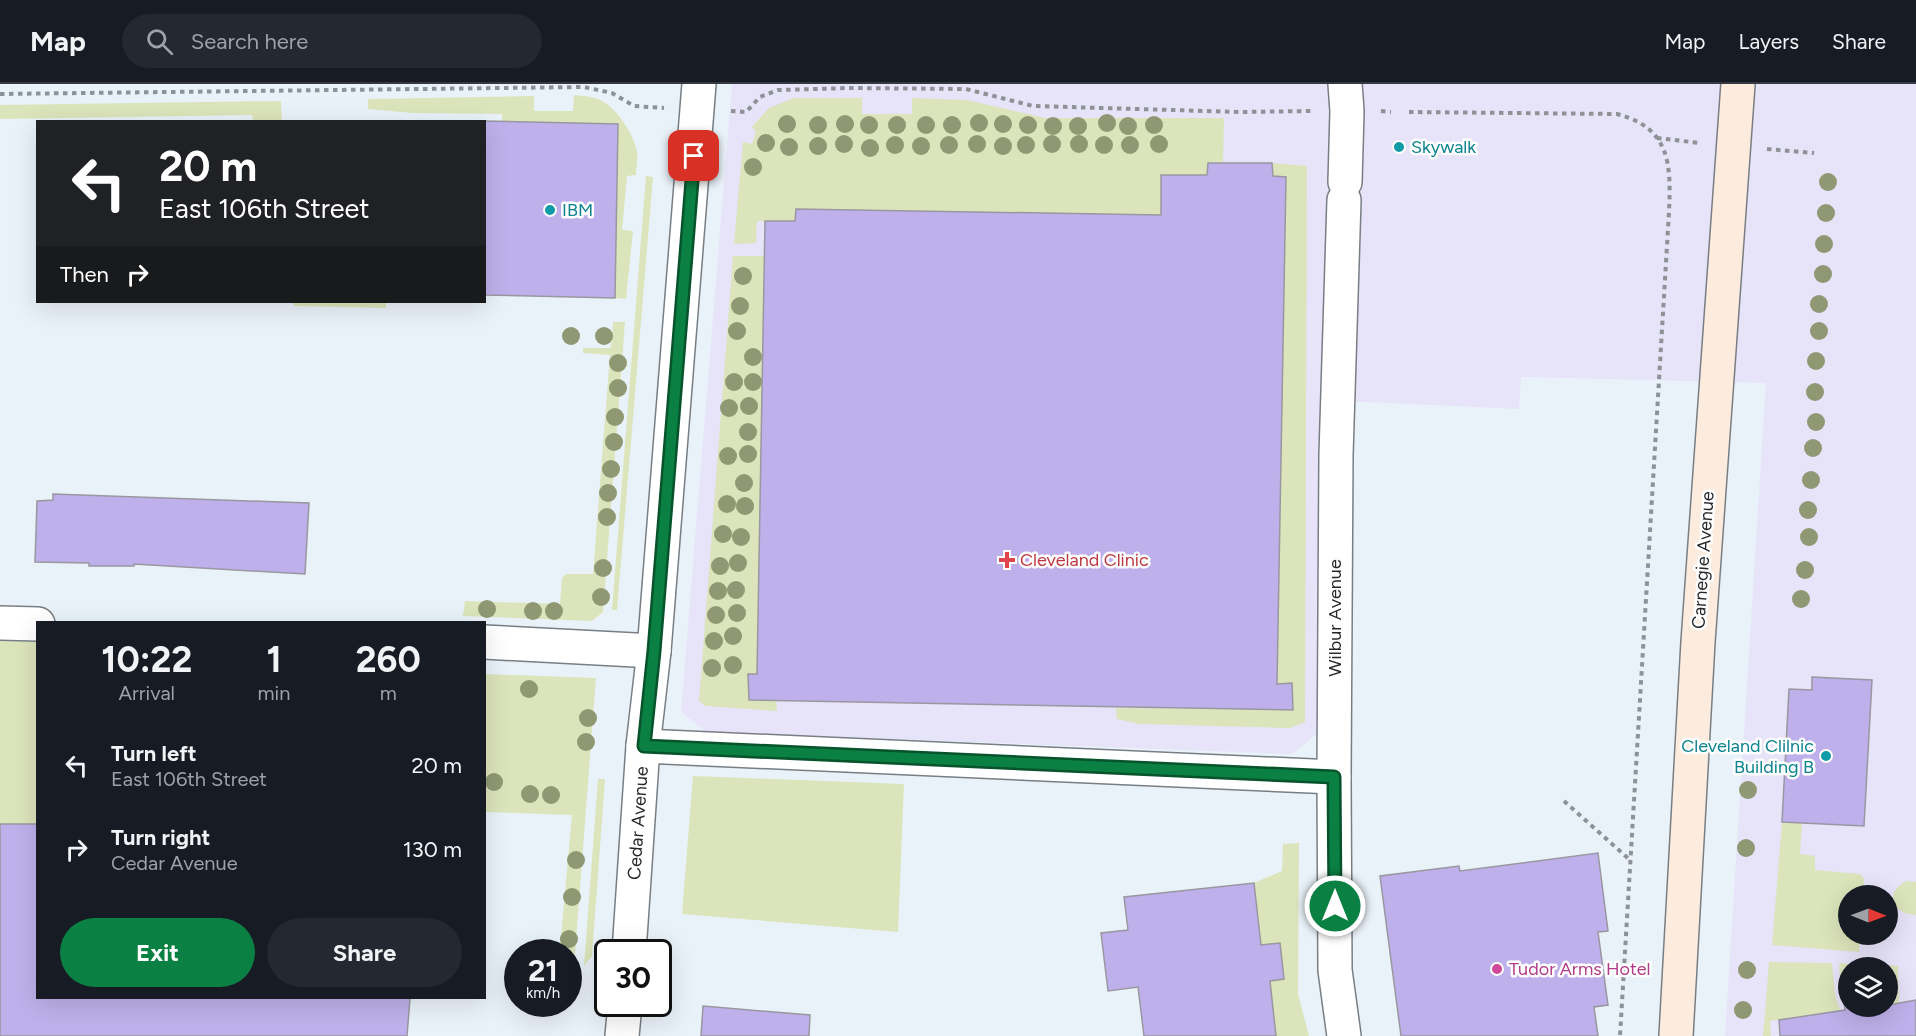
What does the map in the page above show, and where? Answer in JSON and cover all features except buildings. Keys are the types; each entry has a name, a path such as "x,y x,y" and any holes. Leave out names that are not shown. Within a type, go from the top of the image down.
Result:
{"main road":[{"name":"Carnegie Avenue","path":"1676,1036 1698,642 1738,84"}],"street":[{"name":"Cedar Avenue","path":"630,939 699,84"},
{"name":"Wilbur Avenue","path":"1344,1036 1335,970 1334,777 1336,455 1347,111 1345,84"},
{"path":"0,623 36,624"},
{"path":"486,642 654,651"},
{"path":"644,746 1334,777"},
{"path":"622,1036 624,1017"}],"path":[{"path":"0,94 584,87 612,93 634,106"},
{"path":"738,112 746,112 760,97 778,90 849,88 966,89 1033,106 1230,112 1317,111"},
{"path":"1409,111 1617,114 1633,118 1645,126 1664,148 1669,164 1670,196 1620,1036"},
{"path":"1564,801 1630,860"}],"shaded area":[{"name":"Cleveland Clinic","path":"732,84 1916,84 1916,1036 1725,1036 1766,383 1521,377 1519,409 1322,400 1317,734 1292,754 706,732 681,712"}],"green space":[{"path":"574,95 598,99 611,108 628,128 637,151 636,175 627,176 622,230 633,231 626,299 615,298 617,125 502,121 502,114 413,113 368,109 368,99 534,96 534,111 573,111"},
{"path":"794,98 862,98 862,114 912,114 912,98 967,100 1045,118 1224,118 1223,163 1208,163 1207,175 1161,215 796,210 795,221 757,221 756,243 734,244 743,142 752,144 756,132 752,127 769,108"},
{"path":"281,101 282,120 253,120 252,115 0,119 0,105"},
{"path":"1272,163 1307,166 1305,722 1290,728 1139,724 1117,719 1116,708 1293,710 1292,683 1277,684 1286,177 1273,176"},
{"path":"646,176 653,177 617,610 612,610"},
{"path":"733,256 764,256 757,674 748,675 749,700 776,701 777,711 705,706 699,701"},
{"path":"293,303 386,303 386,308 294,306"},
{"path":"613,322 625,322 603,612 592,621 463,616 465,601 560,604 562,578 566,574 593,574 610,355 583,353 583,348 611,348"},
{"path":"0,641 36,642 36,824 0,824"},
{"path":"486,674 596,678 576,939 561,939 572,815 486,812"},
{"path":"693,776 904,784 898,932 682,914"},
{"path":"598,779 605,779 592,956 584,966"},
{"path":"1782,822 1802,823 1800,854 1815,856 1815,870 1860,874 1864,879 1864,885 1838,885 1838,945 1859,945 1859,952 1772,945"},
{"path":"1299,843 1298,994 1309,1036 1276,1036 1270,981 1284,979 1280,944 1261,945 1254,883 1282,871 1283,844"},
{"path":"1907,881 1916,882 1916,915 1898,909 1898,888"},
{"path":"1769,962 1832,963 1838,1010 1770,1021 1771,1036 1763,1036"}],"place":[{"name":"Skywalk","path":"1399,147"},
{"name":"IBM","path":"550,210"},
{"name":"Cleveland Clinic","path":"1007,560"},
{"name":"Cleveland Clilnic Building B","path":"1826,756"},
{"name":"Tudor Arms Hotel","path":"1497,969"}],"route":[{"path":"694,156 654,651 644,746 1334,777 1335,906"}]}
